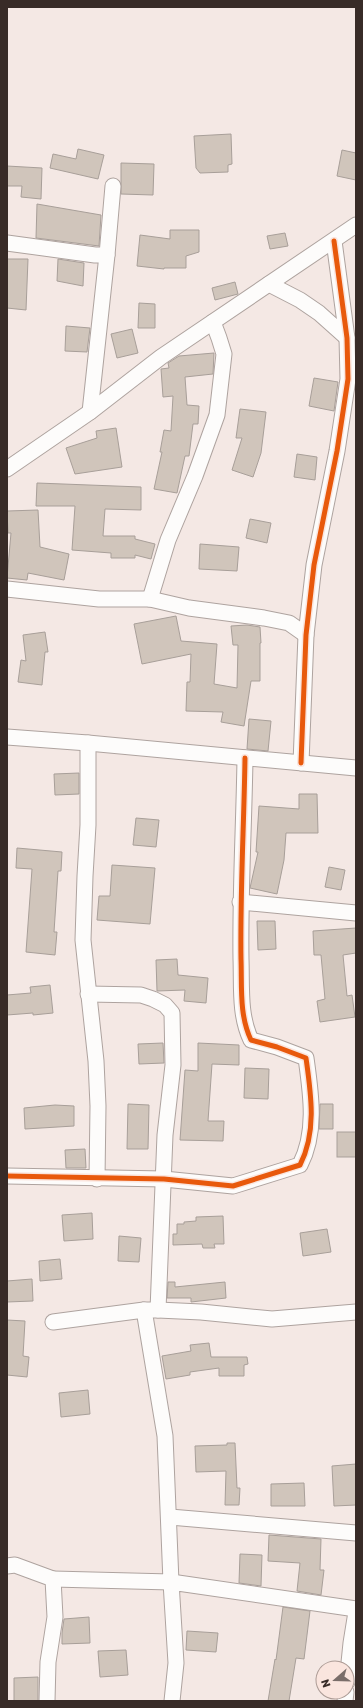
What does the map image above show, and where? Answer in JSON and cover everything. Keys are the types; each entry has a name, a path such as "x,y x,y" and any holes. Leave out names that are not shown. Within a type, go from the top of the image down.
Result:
{"street":[{"path":"90,412 107,255 112,186"},
{"path":"7,469 90,412 161,357 356,225"},
{"path":"301,763 306,635 314,566 337,451 348,379 347,338 334,241"},
{"path":"7,243 95,255 107,255"},
{"path":"269,284 300,300 319,313 347,338"},
{"path":"150,599 168,540 195,476 217,415 224,354 213,322"},
{"path":"7,589 99,599 150,599 189,608 264,618 289,623 306,635"},
{"path":"7,738 88,743 356,768"},
{"path":"88,743 88,825 84,876 83,940 96,1061 98,1106 97,1179"},
{"path":"7,1176 97,1179 164,1179 233,1186 300,1165 306,1155 310,1140 311,1095 306,1058 277,1047 251,1040 243,1019 240,902 244,825 244,758"},
{"path":"240,902 356,913"},
{"path":"88,994 141,995 165,1005 172,1013 174,1065 165,1135 164,1179 151,1310 165,1436 170,1517 171,1582 176,1663 172,1701"},
{"path":"53,1322 151,1310 201,1312 272,1319 356,1312"},
{"path":"170,1517 356,1533"},
{"path":"7,1566 15,1565 53,1579 171,1582 356,1611 349,1660"},
{"path":"47,1701 48,1662 55,1617 53,1579"}],"building":[{"path":"231,134 232,164 228,165 228,172 200,173 196,168 194,136"},
{"path":"78,149 104,155 98,179 50,168 53,154 76,159"},
{"path":"342,150 356,153 356,180 337,176"},
{"path":"121,163 154,164 153,195 121,194"},
{"path":"7,166 42,168 41,199 21,197 22,186 7,186"},
{"path":"37,204 101,215 99,246 36,238"},
{"path":"170,230 199,230 199,252 186,256 186,268 164,269 137,266 140,235 170,239"},
{"path":"285,233 288,246 270,249 267,236"},
{"path":"7,259 28,259 26,310 7,308"},
{"path":"58,259 84,263 83,286 57,281"},
{"path":"235,282 238,294 215,300 212,288"},
{"path":"139,303 155,304 155,328 138,328"},
{"path":"66,326 90,328 87,352 65,351"},
{"path":"132,329 138,353 117,358 111,334"},
{"path":"214,353 213,374 185,377 187,405 199,406 198,424 193,424 189,456 185,456 177,493 154,489 162,452 160,452 164,430 171,431 173,396 163,397 161,369 169,368 168,363 179,356"},
{"path":"314,378 338,382 334,411 309,406"},
{"path":"240,409 266,412 261,453 253,477 232,470 242,438 236,438"},
{"path":"116,428 122,467 75,474 66,448 97,438 96,431"},
{"path":"297,454 317,457 315,480 294,477"},
{"path":"37,483 141,487 141,510 105,509 103,536 135,536 135,539 155,544 151,559 135,555 135,558 111,558 111,553 72,550 75,506 36,506"},
{"path":"38,510 40,547 69,554 64,580 28,573 27,580 7,578 11,533 8,533 7,511"},
{"path":"250,519 271,523 267,543 246,538"},
{"path":"200,544 239,547 237,571 199,569"},
{"path":"176,616 181,641 217,644 214,684 237,688 238,645 233,645 231,626 247,625 260,627 260,681 251,681 244,726 221,722 223,712 186,711 187,682 190,682 191,654 142,664 134,624"},
{"path":"45,632 48,652 45,652 42,685 18,682 21,660 26,661 23,635"},
{"path":"249,719 271,721 268,751 247,749"},
{"path":"79,773 79,794 55,795 54,774"},
{"path":"299,794 317,794 318,833 286,833 284,860 277,894 250,888 258,852 256,852 259,806 299,809"},
{"path":"136,818 159,820 156,847 133,845"},
{"path":"17,848 62,852 61,871 58,871 54,932 57,932 55,955 26,952 32,869 16,868"},
{"path":"112,865 155,868 150,924 97,920 99,896 110,896"},
{"path":"329,867 345,870 341,890 325,887"},
{"path":"257,921 275,921 276,949 258,950"},
{"path":"356,928 356,953 343,955 347,996 352,995 355,1017 320,1022 317,1001 325,999 321,955 314,955 313,931"},
{"path":"177,959 178,975 208,978 206,1003 184,1001 185,990 157,991 156,960"},
{"path":"50,985 53,1013 7,1015 7,995 31,993 30,987"},
{"path":"163,1043 164,1063 139,1064 138,1044"},
{"path":"198,1043 239,1045 239,1065 212,1064 208,1121 224,1121 223,1141 180,1140 185,1070 198,1071"},
{"path":"245,1068 269,1069 268,1099 244,1098"},
{"path":"128,1104 149,1105 148,1149 127,1149"},
{"path":"320,1104 333,1104 333,1129 319,1129"},
{"path":"55,1105 74,1106 74,1126 25,1129 24,1108"},
{"path":"337,1132 356,1132 356,1157 337,1157"},
{"path":"85,1149 86,1168 66,1168 65,1150"},
{"path":"92,1213 93,1239 64,1241 62,1215"},
{"path":"223,1216 224,1244 214,1244 215,1248 203,1248 202,1244 173,1245 173,1234 177,1234 177,1224 196,1221 196,1217"},
{"path":"327,1229 331,1252 303,1256 300,1233"},
{"path":"119,1236 141,1238 139,1262 118,1261"},
{"path":"60,1259 62,1279 40,1281 39,1261"},
{"path":"32,1279 33,1301 7,1302 7,1281"},
{"path":"168,1282 175,1282 175,1287 225,1282 226,1298 191,1302 191,1298 167,1298"},
{"path":"7,1320 25,1321 23,1356 29,1357 27,1377 7,1375"},
{"path":"209,1343 211,1357 247,1357 248,1364 244,1365 244,1376 219,1376 219,1368 190,1372 190,1375 166,1379 162,1356 191,1351 190,1345"},
{"path":"88,1390 90,1414 61,1417 59,1393"},
{"path":"227,1443 235,1443 237,1488 240,1488 239,1505 225,1505 226,1471 196,1472 195,1446 227,1445"},
{"path":"356,1464 356,1505 334,1506 332,1466"},
{"path":"304,1483 305,1506 271,1506 271,1484"},
{"path":"269,1535 321,1539 320,1570 324,1570 321,1595 297,1591 300,1563 268,1561"},
{"path":"240,1554 262,1555 261,1586 239,1583"},
{"path":"283,1607 310,1611 304,1659 296,1658 289,1701 268,1701 275,1659 276,1660"},
{"path":"89,1617 90,1643 62,1644 64,1619"},
{"path":"187,1631 218,1633 216,1652 186,1650"},
{"path":"126,1650 128,1675 100,1677 98,1651"},
{"path":"38,1677 38,1701 14,1701 14,1678"}],"cycle path":[{"path":"301,763 306,635 314,565 337,451 348,379 347,338 334,241"},
{"path":"7,1176 164,1179 233,1186 300,1165 309,1139 311,1126 310,1085 306,1058 277,1047 251,1040 243,1011 241,990 241,934 245,758"}]}
